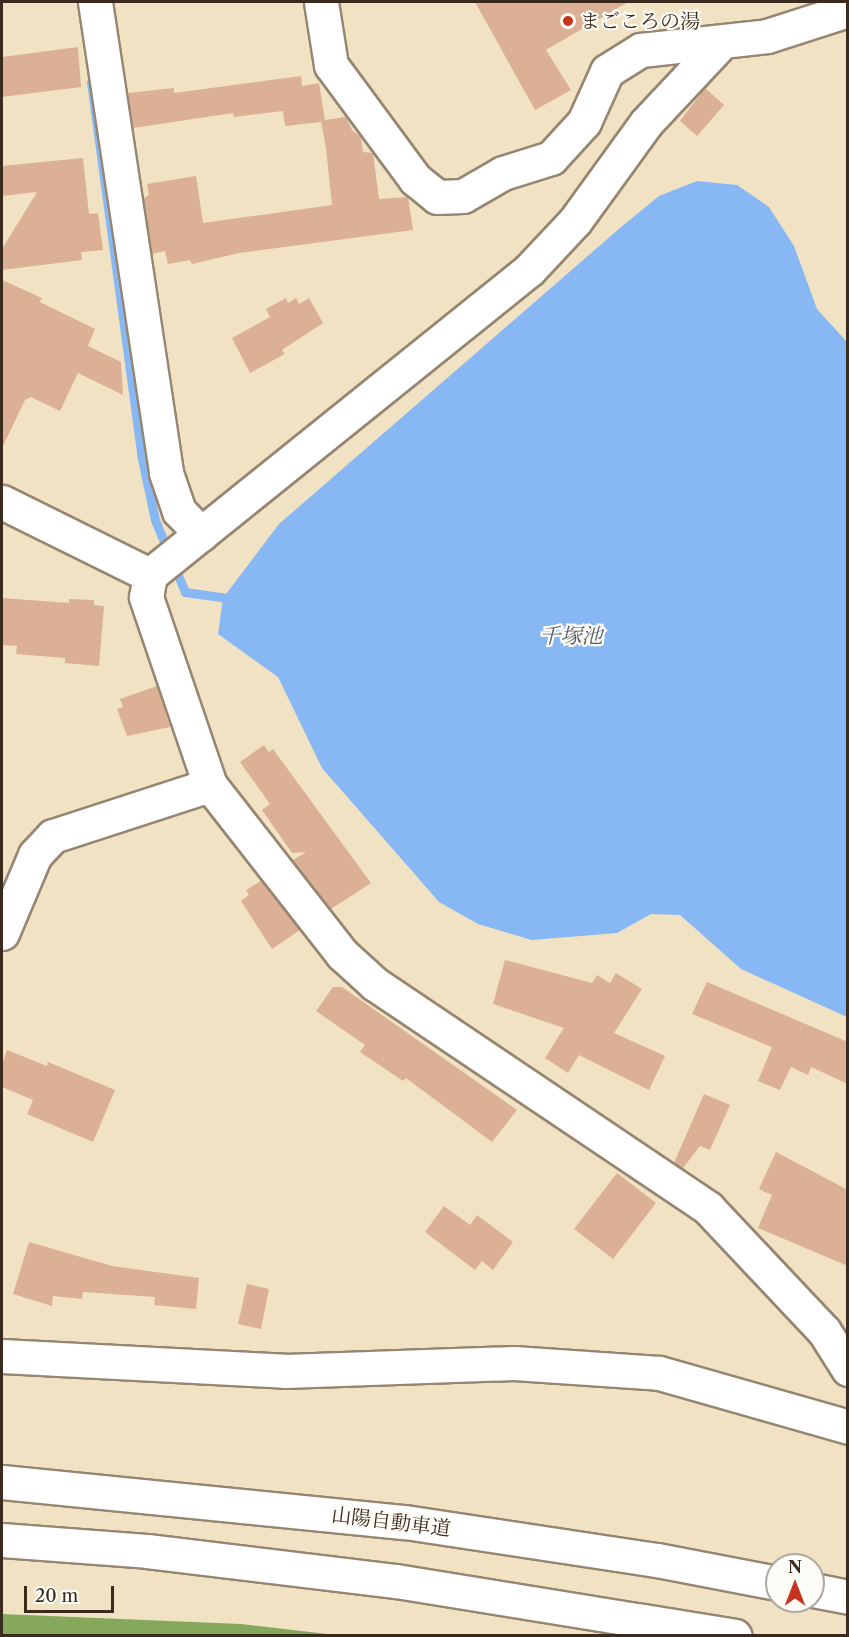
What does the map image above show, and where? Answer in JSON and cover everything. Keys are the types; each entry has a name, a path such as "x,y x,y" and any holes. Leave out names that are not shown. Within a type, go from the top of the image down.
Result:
{"main road":[{"path":"95,2 166,473 179,511 173,556"},
{"path":"321,2 331,65 415,179 437,197 463,196 503,173 551,158 584,122 607,71 641,50 721,43 767,36 848,10"},
{"path":"721,43 646,123 575,221 530,270 173,556 146,597 210,785 342,954 375,984 708,1208 824,1331 848,1369"},
{"path":"2,502 173,556"},
{"path":"2,933 35,855 53,836 210,785"},
{"path":"2,1356 285,1371 514,1363 659,1373 848,1427"},
{"name":"山陽自動車道","path":"2,1482 405,1522 657,1560 765,1581"},
{"path":"2,1540 147,1551 396,1581 735,1635"},
{"path":"825,1592 848,1597"}],"green space":[{"path":"2,1614 241,1624 336,1635 2,1635"}],"water":[{"name":"千塚池","path":"697,181 737,185 769,207 794,246 817,309 847,342 847,1017 741,969 680,915 651,914 617,933 532,940 478,924 439,902 322,768 278,677 218,634 223,598 279,524 620,228 659,196"}],"building":[{"path":"475,2 628,2 546,50 571,90 535,110"},
{"path":"78,47 81,87 2,97 2,57"},
{"path":"301,76 302,86 319,83 325,120 346,117 352,130 361,137 363,152 373,153 379,199 408,197 413,230 239,253 192,264 190,260 168,264 165,251 152,254 144,198 149,195 147,184 196,176 203,223 332,205 326,148 321,122 285,126 283,111 234,117 233,113 133,128 128,93 174,88 174,93"},
{"path":"705,88 724,105 697,136 680,121"},
{"path":"83,158 89,214 98,213 103,250 81,252 82,260 2,270 2,249 37,192 2,196 2,166"},
{"path":"2,280 42,298 40,302 95,329 88,346 121,362 123,395 78,373 60,411 31,397 25,400 2,448"},
{"path":"286,298 288,303 296,298 299,304 309,298 323,323 282,350 285,354 250,373 232,338 270,317 266,309"},
{"path":"2,598 69,603 69,599 94,600 94,605 104,606 99,666 65,663 65,658 16,654 17,646 2,645"},
{"path":"157,686 170,727 127,736 117,709 123,707 120,699"},
{"path":"264,745 269,752 273,749 371,883 331,909 293,860 306,852 292,853 262,810 270,804 240,762"},
{"path":"261,881 300,930 272,949 241,901 249,895 246,890"},
{"path":"505,960 592,983 597,975 610,983 616,973 642,989 614,1033 665,1056 649,1090 579,1055 568,1073 545,1058 564,1028 493,1004"},
{"path":"707,982 848,1042 848,1084 811,1067 808,1075 791,1067 780,1090 758,1081 772,1047 692,1014"},
{"path":"333,987 342,987 517,1110 492,1142 406,1078 403,1081 360,1052 365,1045 316,1011"},
{"path":"7,1050 47,1066 48,1062 115,1090 93,1142 27,1114 33,1100 2,1087 2,1064"},
{"path":"704,1094 730,1105 710,1150 700,1146 683,1168 674,1163"},
{"path":"776,1152 848,1190 848,1266 758,1228 772,1195 759,1189"},
{"path":"617,1173 656,1203 613,1259 574,1229"},
{"path":"444,1206 470,1225 477,1215 513,1242 493,1270 482,1261 475,1270 425,1232"},
{"path":"29,1242 112,1266 199,1278 196,1309 154,1305 155,1297 83,1292 82,1299 53,1296 52,1306 13,1294"},
{"path":"247,1284 269,1289 261,1329 238,1324"}],"waterway":[{"path":"91,82 141,454 155,520 185,592 235,599"}],"place":[{"name":"まごころの湯","path":"568,21"}]}
